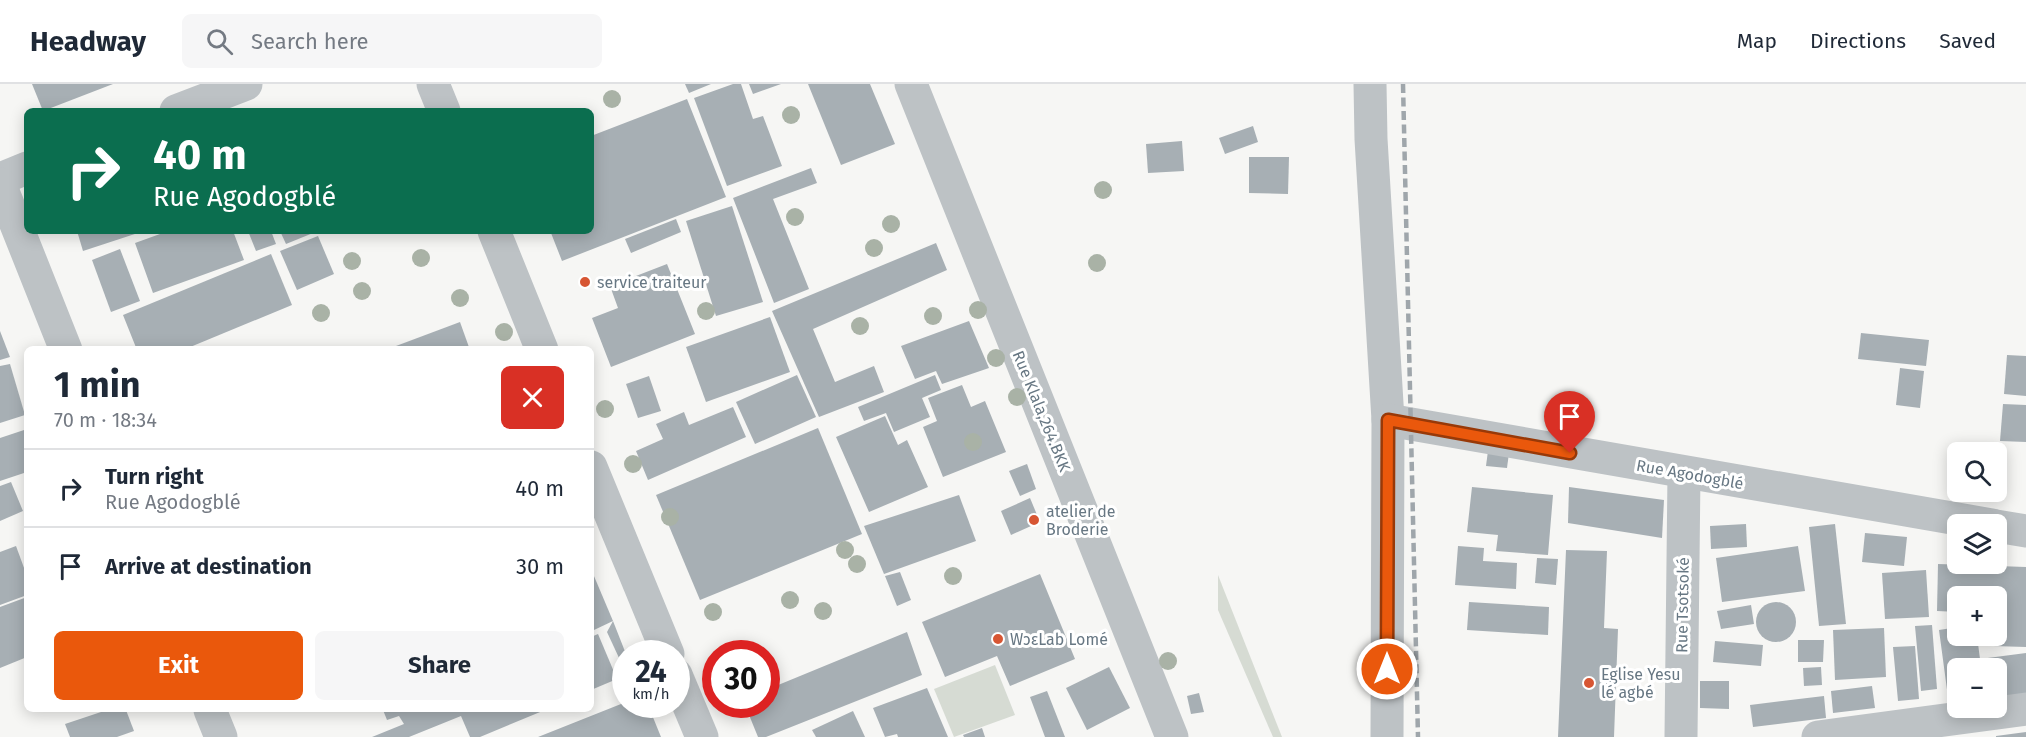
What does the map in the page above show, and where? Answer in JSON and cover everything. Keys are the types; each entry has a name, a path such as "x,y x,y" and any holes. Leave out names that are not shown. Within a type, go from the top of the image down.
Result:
{"street":[{"path":"184,108 246,84"},
{"path":"433,84 443,108"},
{"name":"Rue Klala,264.BKK","path":"911,84 1172,737"},
{"path":"1370,84 1371,139 1388,420 1387,737"},
{"path":"0,179 24,169"},
{"path":"0,184 64,346"},
{"path":"495,234 540,346"},
{"name":"Rue Agodogblé","path":"1388,420 1947,517"},
{"name":"Rue Tsotsoké","path":"1681,737 1684,473"},
{"path":"594,474 662,640"},
{"name":"Rue Agodogblé","path":"2007,527 2026,531"},
{"path":"690,708 702,737"},
{"path":"1818,737 2026,709"},
{"path":"211,712 221,737"}],"shaded area":[{"path":"1218,575 1282,737 1273,737 1218,610"},
{"path":"995,665 1015,715 954,737 934,689"}],"building":[{"path":"32,84 113,84 51,108 42,108"},
{"path":"685,84 711,84 689,93"},
{"path":"733,84 741,84 753,119 763,116 782,166 727,186 694,98"},
{"path":"749,84 781,84 753,94"},
{"path":"808,84 870,84 895,144 841,165"},
{"path":"687,99 726,197 562,261 551,234 594,234 594,135"},
{"path":"1253,126 1258,142 1225,154 1219,138"},
{"path":"1182,141 1184,171 1148,173 1146,144"},
{"path":"1249,157 1289,157 1288,194 1249,193"},
{"path":"811,168 817,183 773,199 809,289 774,303 733,198"},
{"path":"732,206 763,302 716,316 686,221"},
{"path":"676,219 681,232 631,253 625,239"},
{"path":"78,234 135,234 83,251"},
{"path":"160,234 234,234 244,260 153,293 135,243"},
{"path":"249,234 272,234 276,244 256,251"},
{"path":"281,234 311,234 286,244"},
{"path":"318,236 334,274 297,290 280,251"},
{"path":"936,243 947,270 813,329 835,382 874,366 884,392 819,417 772,311"},
{"path":"120,249 140,301 111,312 92,260"},
{"path":"271,254 292,305 193,346 135,346 123,315"},
{"path":"667,264 695,334 611,367 592,318 618,308 610,286"},
{"path":"770,317 790,372 706,402 686,347"},
{"path":"969,321 989,368 942,384 936,371 915,379 901,346"},
{"path":"460,322 469,346 396,346"},
{"path":"0,331 10,357 0,360"},
{"path":"1861,333 1929,340 1926,366 1858,359"},
{"path":"2007,355 2026,356 2026,396 2004,394"},
{"path":"10,364 24,415 0,423 0,366"},
{"path":"1900,368 1924,371 1920,408 1896,405"},
{"path":"797,375 816,417 755,444 736,402"},
{"path":"935,375 941,390 922,398 930,417 894,432 886,413 864,421 858,407"},
{"path":"649,376 661,411 638,418 626,384"},
{"path":"962,385 971,407 985,401 1006,452 943,477 923,427 937,421 928,398"},
{"path":"2003,404 2026,405 2026,442 2000,441"},
{"path":"733,407 746,437 648,480 636,451 663,439 656,424 684,412 689,425"},
{"path":"885,416 898,445 907,440 928,487 869,512 836,437"},
{"path":"818,428 862,534 700,600 656,495"},
{"path":"24,430 24,473 0,481 0,438"},
{"path":"1489,443 1510,445 1507,468 1486,466"},
{"path":"1027,464 1036,489 1020,496 1009,471"},
{"path":"11,482 23,511 0,521 0,486"},
{"path":"1472,487 1553,495 1548,555 1496,551 1498,535 1467,532"},
{"path":"1569,487 1664,500 1662,538 1568,523"},
{"path":"959,495 976,541 884,574 864,526"},
{"path":"1030,498 1040,522 1011,535 1001,511"},
{"path":"1746,524 1747,547 1711,549 1710,526"},
{"path":"1835,524 1846,624 1819,626 1809,527"},
{"path":"1865,533 1907,537 1904,566 1862,562"},
{"path":"16,546 24,568 24,596 0,605 0,552"},
{"path":"1458,546 1484,548 1483,561 1517,563 1516,589 1455,585"},
{"path":"1798,546 1805,591 1722,602 1716,558"},
{"name":"Eglise Yesu lé agbé","path":"1566,550 1607,551 1604,628 1618,629 1614,737 1558,737"},
{"path":"1537,558 1558,559 1556,585 1535,583"},
{"path":"1938,564 1947,564 1947,574 2007,574 2007,566 2026,567 2026,647 1993,646 2007,646 2007,586 1947,586 1947,611 1937,611"},
{"path":"1926,570 1929,617 1885,619 1882,573"},
{"path":"900,572 911,600 897,606 885,576"},
{"name":"WɔɛLab Lomé","path":"1040,574 1075,659 1010,686 997,656 945,677 922,622"},
{"path":"594,576 613,621 594,630"},
{"path":"24,598 24,658 0,668 0,607"},
{"path":"1469,602 1549,607 1548,635 1467,630"},
{"path":"1776,602 1790,608 1796,622 1790,636 1776,642 1762,636 1756,622 1762,608"},
{"path":"1751,605 1754,624 1721,629 1717,611"},
{"path":"613,621 620,640 612,640 612,643 607,632"},
{"path":"1932,625 1937,689 1921,691 1915,626"},
{"path":"1884,628 1886,677 1835,680 1833,630"},
{"path":"1947,629 1947,646 1978,646 1980,658 1947,658 1947,690 1939,630"},
{"path":"907,632 922,675 766,737 758,737 750,718 780,718 780,684"},
{"path":"598,634 612,667 612,681 594,689 594,636"},
{"path":"1798,640 1824,640 1823,662 1798,662"},
{"path":"1715,641 1763,645 1761,666 1713,662"},
{"path":"1915,646 1919,699 1898,701 1893,647"},
{"path":"2026,653 2026,702 2007,705 2007,658 1988,658"},
{"path":"1109,667 1130,708 1087,730 1066,688"},
{"path":"1821,667 1822,685 1804,686 1803,668"},
{"path":"1700,681 1729,681 1729,709 1700,708"},
{"path":"1872,686 1875,708 1833,713 1831,691"},
{"path":"927,688 948,737 898,737 897,734 885,737 873,708"},
{"path":"1047,691 1065,737 1045,737 1030,697"},
{"path":"1199,693 1204,712 1191,714 1187,696"},
{"path":"1824,696 1826,718 1753,727 1750,705"},
{"path":"612,708 612,718 653,718 661,737 538,737"},
{"path":"853,711 865,737 816,737 812,730"},
{"path":"101,712 127,712 134,731 117,737 70,737 65,724"},
{"path":"384,712 540,712 480,737 470,737 461,716 409,737 372,737 404,724 399,716 387,720"},
{"path":"982,728 985,737 964,737 963,735"},
{"path":"2026,732 2026,737 1996,737 1996,736"}],"railway":[{"path":"1403,84 1418,737"}],"place":[{"name":"service traiteur","path":"585,282"},
{"name":"atelier de Broderie","path":"1034,520"},
{"name":"WɔɛLab Lomé","path":"998,639"},
{"name":"Eglise Yesu lé agbé","path":"1589,683"}],"route":[{"path":"1387,669 1388,420 1570,453"}]}
